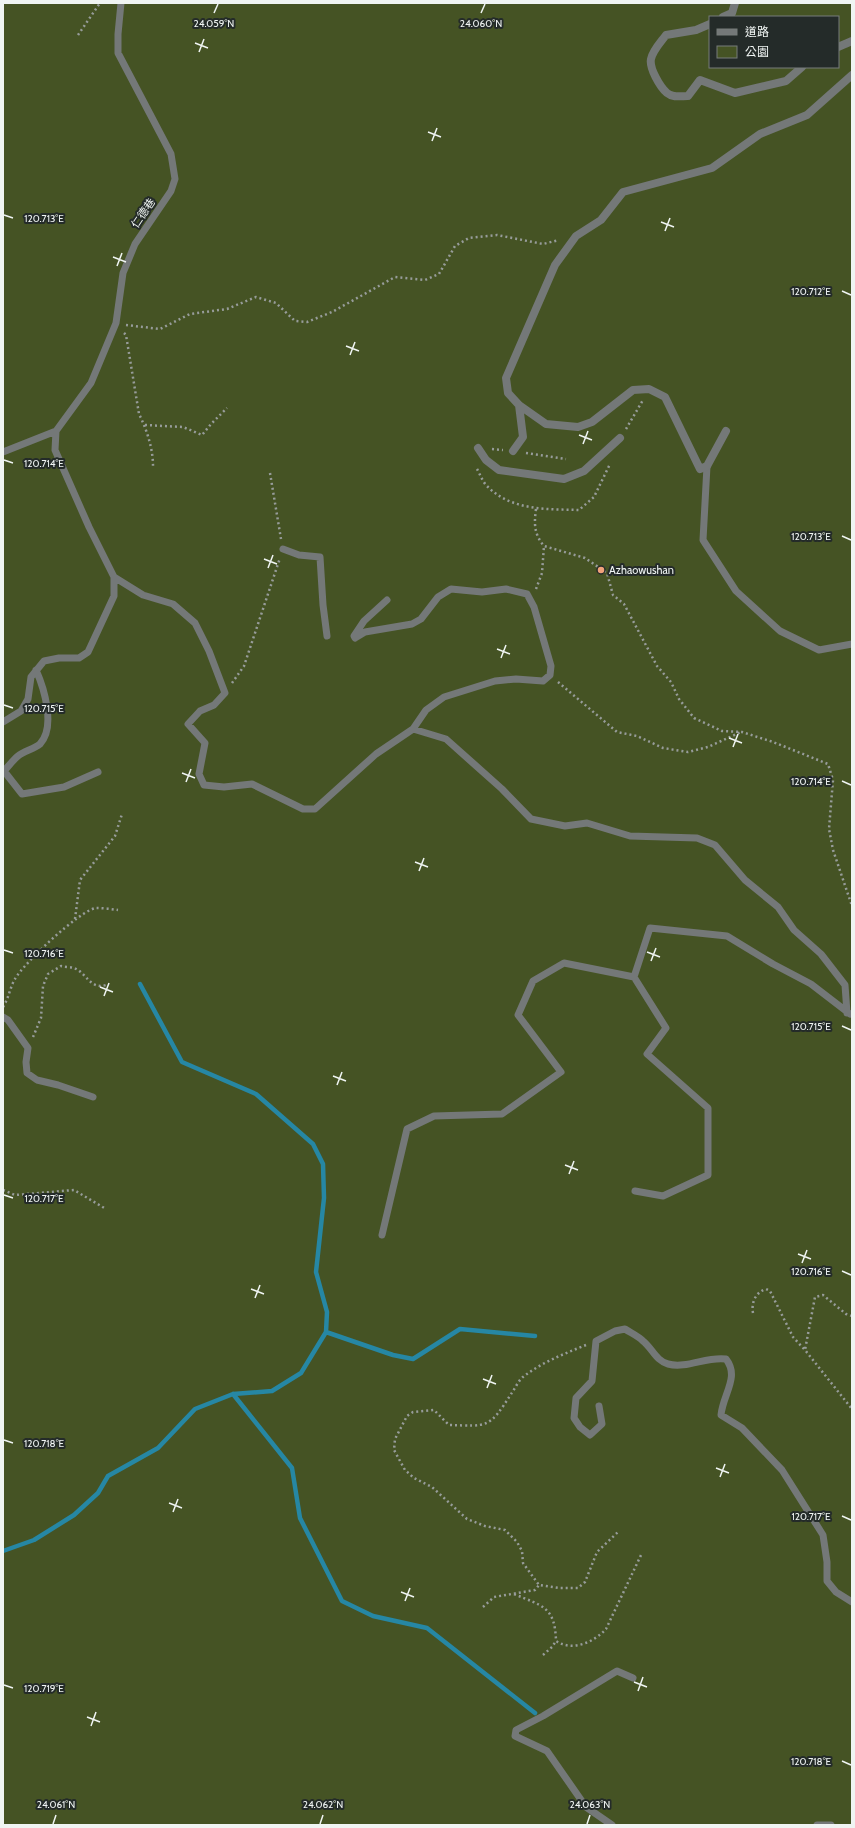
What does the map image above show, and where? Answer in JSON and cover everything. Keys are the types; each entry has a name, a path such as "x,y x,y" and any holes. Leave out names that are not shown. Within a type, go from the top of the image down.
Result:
{"street":[{"path":"725,16 732,13 735,3"},
{"path":"709,24 696,30 666,35 654,51 650,60 652,71 667,93 676,97 688,96 700,80 735,93 786,81 801,68"},
{"path":"839,47 852,41"},
{"path":"726,431 707,466 700,468 664,397 649,389 633,390 592,422 578,427 546,424 519,405 508,393 506,378 555,266 576,236 601,220 623,192 712,168 760,134 807,115 852,75"},
{"path":"513,451 523,437 519,405"},
{"path":"478,448 486,460 499,470 564,479 584,472 620,438"}],"lane":[{"name":"仁德巷","path":"56,431 91,383 116,323 123,273 135,244 170,191 175,179 171,154 118,53 121,3"},
{"path":"3,452 56,431 55,450 89,527 114,577 114,596 88,652 79,658 60,658 44,661 32,676 28,699 21,711 3,722"},
{"path":"707,466 703,540 736,591 780,631 819,650 852,644"},
{"path":"283,549 299,555 320,557 323,606 327,636"},
{"path":"114,577 143,595 172,604 195,623 208,651 225,693 214,705 200,710 188,724 205,743 199,774 204,785 224,787 252,784 302,810 315,809 376,754 413,729 426,710 444,697 495,681 516,679 543,681 550,675 551,666 534,607 527,594 506,589 482,592 451,588 438,597 420,619 412,624 365,632 355,638 354,636 364,621 387,600"},
{"path":"36,670 41,681 48,716 47,731 40,744 18,756 3,771 22,794 64,787 98,772"},
{"path":"413,729 446,740 502,789 531,819 565,826 587,823 630,836 697,838 715,845 745,880 778,907 794,930 821,954 845,984 850,1014"},
{"path":"634,977 650,928 726,936 773,964 811,984 850,1014"},
{"path":"382,1235 407,1129 434,1116 502,1114 561,1072 518,1015 533,981 564,962 634,977 666,1028 648,1054 708,1108 708,1175 663,1196 635,1191"},
{"path":"3,1017 8,1020 28,1048 26,1062 27,1073 37,1080 58,1085 93,1097"},
{"path":"599,1406 602,1424 590,1435 580,1427 574,1418 576,1398 592,1381 596,1341 615,1331 625,1329 644,1341 658,1359 667,1364 683,1365 717,1358 726,1359 732,1366 732,1378 722,1406 721,1414 742,1428 782,1470 823,1536 827,1562 827,1581 836,1592 852,1602"},
{"path":"612,1825 586,1807 547,1751 515,1736 516,1730 543,1716 617,1671 633,1678"},
{"path":"817,1825 831,1825"}],"path":[{"path":"78,35 100,3"},
{"path":"116,323 160,329 190,314 227,309 256,297 276,303 295,321 307,322 332,312 395,277 425,280 439,274 455,246 469,238 497,235 543,244 576,236"},
{"path":"116,323 126,335 139,414 145,425 153,458 153,466"},
{"path":"145,425 183,427 202,435 227,408"},
{"path":"225,693 244,666 283,549 270,472"},
{"path":"536,509 534,524 537,538 544,546 585,558 607,573 613,595 624,604 657,666 671,682 679,699 694,718 722,731 742,732 773,742 828,764 833,780 829,829 833,850 852,906"},
{"path":"527,594 537,588 542,573 544,546"},
{"path":"550,675 617,732 637,736 664,748 688,752 708,748 742,732"},
{"path":"75,920 80,880 116,836 122,814"},
{"path":"3,1008 15,979 48,943 75,920 95,908 118,910"},
{"path":"28,1048 41,1018 43,986 48,974 61,966 75,968 94,985 100,987 106,985"},
{"path":"3,1190 15,1195 74,1190 106,1210"},
{"path":"753,1313 752,1307 754,1300 760,1291 766,1289 770,1291 793,1337 852,1409"},
{"path":"805,1350 815,1297 823,1295 846,1314 852,1316"},
{"path":"596,1341 549,1360 522,1378 500,1413 491,1422 480,1426 449,1425 434,1410 413,1412 407,1416 395,1439 394,1450 405,1470 414,1478 432,1487 467,1519 485,1526 505,1530 522,1551 523,1563 539,1585 559,1588 578,1588 585,1582 597,1552 618,1532"},
{"path":"556,1640 561,1644 583,1645 598,1637 606,1629 642,1553"},
{"path":"483,1607 494,1597 535,1590 539,1585"},
{"path":"514,1594 542,1606 552,1614 556,1626 556,1640 552,1647 543,1655"}],"green space":[{"path":"3,3 852,3 852,1825 3,1825"}],"waterway":[{"path":"3,1551 34,1540 74,1515 98,1493 108,1476 158,1448 195,1409 233,1394 272,1391 301,1373 326,1332 327,1312 316,1272 324,1198 323,1164 313,1144 256,1094 182,1062 140,984"},
{"path":"326,1332 393,1355 413,1359 460,1329 535,1336"},
{"path":"233,1394 292,1468 300,1518 342,1601 373,1616 427,1628 535,1713"}],"place":[{"name":"Azhaowushan","path":"601,570"}]}
